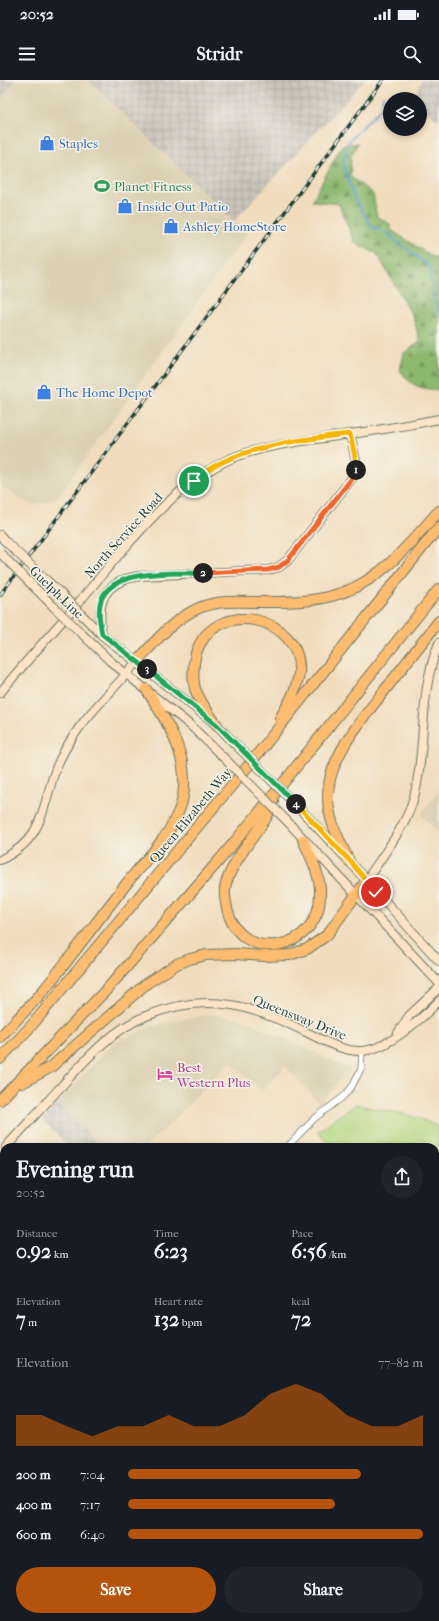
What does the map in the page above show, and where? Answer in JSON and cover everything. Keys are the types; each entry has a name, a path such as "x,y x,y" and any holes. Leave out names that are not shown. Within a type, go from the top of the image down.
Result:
{"highway":[{"path":"137,661 156,639 171,626 199,608 231,602 277,602 318,599 335,596 350,590 369,580 389,564 439,511"},
{"name":"Queen Elizabeth Way","path":"0,1059 32,1025 248,766 439,527"},
{"path":"0,1100 109,986 276,792 439,589"},
{"path":"217,725 203,705 193,678 193,664 198,647 203,638 212,629 229,620 251,618 265,622 281,632 292,645 297,656 299,672 294,693 285,711 248,766"},
{"path":"349,860 330,814 328,794 332,773 343,748 357,727 439,621"},
{"path":"0,1037 46,987 127,882 160,843 174,821 180,806 184,786 183,762 166,720 146,689"},
{"path":"276,792 267,816 236,863 225,887 225,900 229,916 236,929 244,937 255,942 269,945 283,944 297,938 311,926 319,909 320,895 316,872 303,840"},
{"path":"13,1088 51,1067 147,983 177,964 206,955 289,955 307,949 327,936 357,896 366,881"}],"main road":[{"name":"North Service Road","path":"0,693 137,535 179,492 211,468 240,455 313,439 439,419"},
{"path":"102,634 100,621 102,599 112,586 128,578 139,576 268,570 279,567 288,560 356,473 357,466 350,434"},
{"name":"Guelph Line","path":"3,538 102,634 217,725 349,860 366,881 439,961"},
{"name":"Guelph Line","path":"0,553 54,607 126,675 146,689 190,725 222,756 286,820 303,840 439,983"},
{"path":"366,881 397,836 415,794 420,770 426,686 439,643"},
{"path":"0,860 11,855 25,845 31,837 37,826 54,772 62,754 79,728 137,661"},
{"name":"Queensway Drive","path":"397,1036 409,1016 439,988"},
{"name":"Queensway Drive","path":"10,1143 74,1072 113,1035 126,1026 146,1016 179,1006 194,1004 227,1004 254,1010 347,1050 362,1051 385,1045 417,1023 439,1001"}],"street":[{"path":"291,1143 315,1118 344,1097 351,1088 360,1069 362,1051"}],"shaded area":[{"path":"0,80 15,80 0,101"},
{"path":"15,80 88,80 247,233 55,501 32,505 0,486 0,101"},
{"path":"88,80 365,80 234,221"},
{"path":"422,80 439,80 439,121 427,111 427,92 416,92"},
{"path":"439,791 439,833 421,814"},
{"path":"212,1014 245,1020 350,1069 320,1104 285,1066 262,1091 230,1062 150,1143 98,1143 57,1103 112,1044 160,1023"},
{"path":"57,1103 98,1143 65,1143 42,1120"}],"green space":[{"path":"358,143 351,156 350,176 373,194 377,217 390,224 391,230 433,257 439,257 439,390 421,388 413,384 400,370 404,353 420,342 413,317 377,254 354,242 339,204 312,201 342,145"},
{"path":"356,1104 409,1115 429,1122 439,1128 439,1143 328,1143 318,1131"}],"waterway":[{"path":"383,106 349,141 343,158 346,174 355,200 371,226 386,233 430,267 432,295 439,313"}],"railway":[{"path":"0,595 383,80"}],"place":[{"name":"Staples","path":"47,143"},
{"name":"Planet Fitness","path":"102,186"},
{"name":"Inside Out Patio","path":"125,206"},
{"name":"Ashley HomeStore","path":"171,226"},
{"name":"The Home Depot","path":"44,392"},
{"name":"Best Western Plus","path":"165,1074"}],"route":[{"path":"194,481 211,468 240,455 313,439 350,434 357,466 356,473 288,560 279,567 268,570 139,576 128,578 112,586 107,591 102,599 100,621 102,634 217,725 349,860 376,892"}]}
